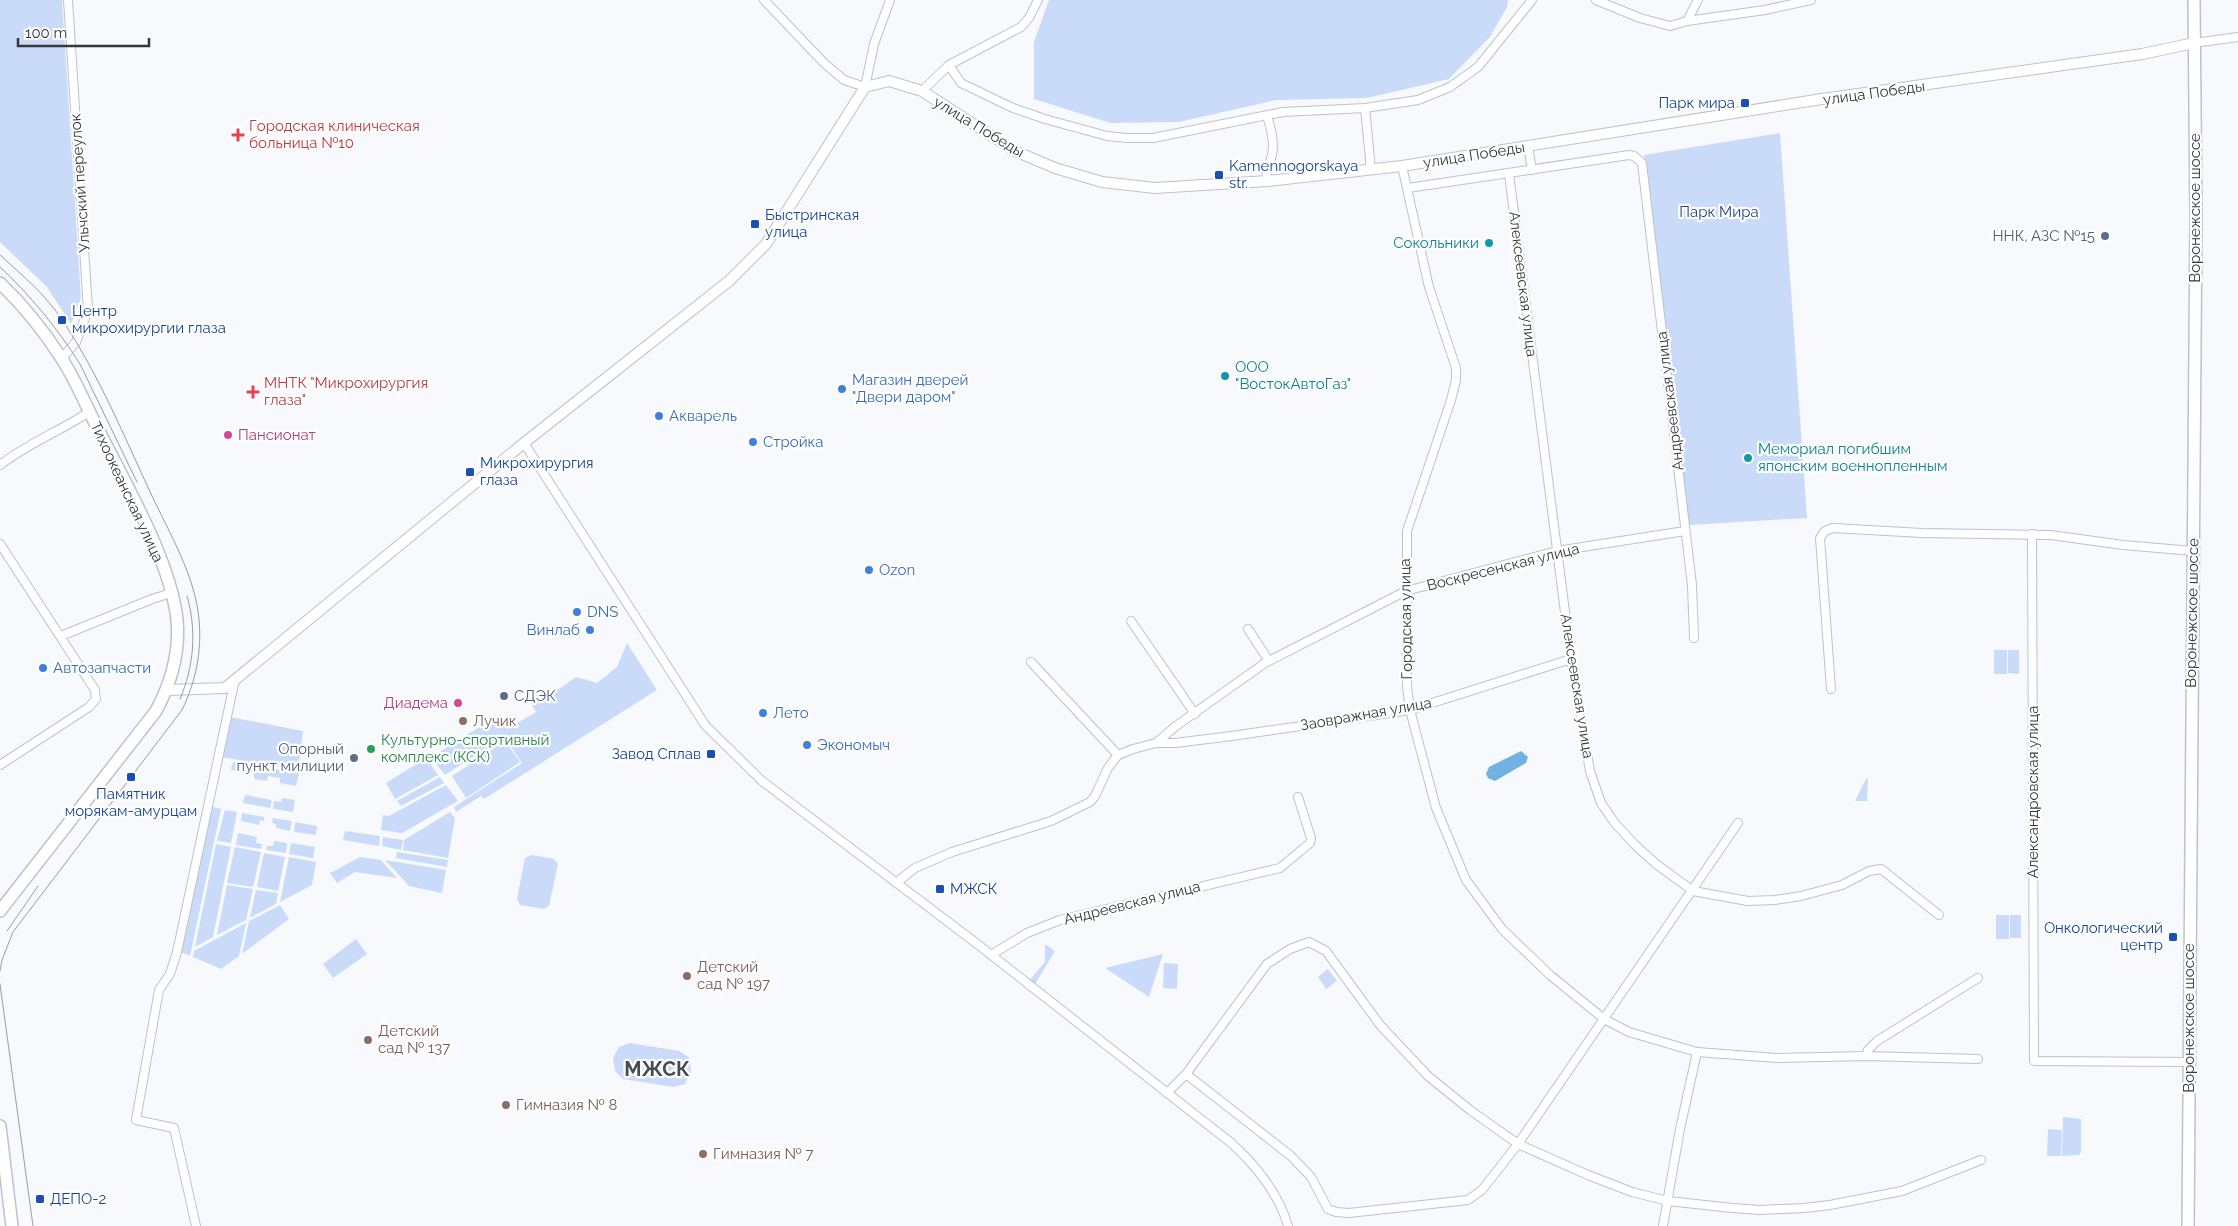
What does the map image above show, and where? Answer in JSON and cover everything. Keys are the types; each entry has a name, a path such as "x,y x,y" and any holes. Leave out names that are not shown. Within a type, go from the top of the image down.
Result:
{"main road":[{"name":"Воронежское шоссе","path":"2188,1226 2196,229 2194,0"},
{"name":"Тихоокеанская улица","path":"0,283 36,323 62,358 140,511 171,593 177,620 175,659 168,690 141,732 0,911"},
{"path":"0,1126 12,1226"}],"street":[{"name":"Ульчский переулок","path":"62,358 76,342 88,310 68,0"},
{"path":"764,0 837,74 844,80 865,87"},
{"path":"168,690 225,688 524,443 729,281 766,244 865,87 874,44 890,0"},
{"path":"922,91 949,65 1021,27 1029,18 1038,0"},
{"path":"949,65 961,83 1013,108 1107,136 1153,138 1282,112 1365,108 1418,100 1450,87 1478,67 1532,0"},
{"path":"1596,0 1663,25 1676,25 1687,21 1765,10 1812,0"},
{"path":"1687,21 1698,0"},
{"name":"улица Победы","path":"865,87 889,81 922,91 1015,151 1055,168 1102,182 1154,188 1268,181 1402,166 1813,101 2142,54 2238,36"},
{"path":"1365,108 1371,170"},
{"path":"1266,116 1272,135 1273,150 1266,171 1268,181"},
{"path":"1408,188 1532,170 1528,146"},
{"name":"Андреевская улица","path":"1532,170 1629,155 1634,156 1642,163 1692,586 1694,638"},
{"name":"Городская улица","path":"1402,166 1430,287 1456,368 1456,380 1406,530 1407,687 1410,710 1436,808 1466,880 1502,929 1550,975 1604,1019 1629,1032 1697,1052 1777,1058 1866,1056 1978,1060"},
{"name":"Алексеевская улица","path":"1509,174 1571,658 1590,771 1601,803 1614,822 1634,844 1656,864 1692,891 1748,901 1775,900 1801,896 1842,885 1869,871 1881,869 1939,915"},
{"path":"0,465 18,452 65,428 89,412"},
{"path":"524,443 705,725 762,781 991,955 1230,1142 1252,1162 1280,1206 1288,1226"},
{"path":"1830,689 1820,538 1825,531 1832,528 1922,533 2032,534 2123,545 2193,550"},
{"name":"Воскресенская улица","path":"1156,743 1176,726 1273,659 1406,591 1557,551 1685,531"},
{"name":"Александровская улица","path":"2032,534 2034,1050 2030,1061 2189,1062"},
{"path":"0,544 95,690 96,699 90,707 0,765"},
{"path":"61,636 171,593"},
{"path":"1131,621 1195,714"},
{"path":"1248,629 1273,659"},
{"name":"Заовражная улица","path":"1156,743 1175,743 1232,736 1410,710 1571,658"},
{"path":"1031,662 1118,755"},
{"path":"196,1226 174,1128 136,1120 158,990 170,974 177,952 236,679"},
{"path":"896,883 915,868 952,852 1051,820 1090,802 1095,796 1108,768 1118,755 1156,743"},
{"name":"Андреевская улица","path":"991,955 1027,933 1060,920 1280,868 1310,843 1311,838 1298,797"},
{"path":"1186,1074 1291,1156 1311,1177 1328,1209 1349,1213 1468,1200 1482,1190 1518,1144 1738,822"},
{"path":"1167,1093 1186,1074 1267,964 1290,949 1309,942 1322,948 1332,959 1380,1025 1428,1076 1470,1110 1518,1144 1632,1192 1668,1201 1760,1210 1830,1205 1902,1191 1981,1160"},
{"path":"1866,1056 1868,1050 1877,1042 1978,978"},
{"path":"1663,1226 1680,1129 1697,1052"}],"green space":[{"path":"0,0 62,0 81,298 71,324 47,287 0,242"},
{"path":"1049,0 1508,0 1507,7 1490,37 1449,79 1367,98 1276,100 1179,122 1110,123 1034,99 1034,42"},
{"name":"Парк Мира","path":"1780,133 1807,518 1689,525 1644,155"},
{"path":"627,643 657,690 484,799 481,796 456,812 454,807 522,763 504,737 445,775 431,757 499,715 507,729 536,712 524,691 531,687 543,700 576,677 597,683 617,667"},
{"path":"1994,650 2007,650 2007,674 1994,674"},
{"path":"2008,650 2019,650 2019,674 2008,673"},
{"path":"230,717 303,731 298,770 221,757"},
{"path":"505,741 520,762 466,798 452,776"},
{"path":"426,758 438,775 395,799 386,783"},
{"path":"233,762 299,773 296,786 280,783 280,778 268,776 267,781 254,779 254,773 231,770"},
{"path":"440,777 444,783 401,806 397,801"},
{"path":"1868,778 1867,801 1855,801 1866,779"},
{"path":"446,785 458,801 402,833 381,830 383,815 389,816"},
{"path":"245,795 272,800 270,808 243,803"},
{"path":"282,798 295,800 293,812 273,809 274,801 281,802"},
{"path":"210,806 221,809 190,956 179,951"},
{"path":"225,810 237,812 231,843 217,841"},
{"path":"450,812 455,818 448,858 403,850 404,840"},
{"path":"242,813 264,817 264,821 260,820 259,825 241,821"},
{"path":"273,818 292,821 290,831 276,828 276,824 272,823"},
{"path":"295,822 317,826 316,835 294,832"},
{"path":"345,831 380,836 379,846 343,840"},
{"path":"238,833 257,837 256,843 262,844 261,849 236,845"},
{"path":"383,837 403,840 401,850 382,846"},
{"path":"274,841 287,843 286,853 266,850 267,846 273,846"},
{"path":"291,843 315,847 313,858 289,854"},
{"path":"216,844 231,847 213,937 195,947"},
{"path":"235,847 261,852 253,887 227,883"},
{"path":"397,852 448,860 447,867 396,858"},
{"path":"264,853 285,857 278,891 257,887"},
{"path":"532,855 554,859 558,864 549,906 544,909 520,905 517,899 525,858"},
{"path":"289,857 316,862 312,885 280,902"},
{"path":"360,857 381,860 397,878 355,872 337,883 330,873"},
{"path":"385,860 446,870 442,893 409,886"},
{"path":"227,885 253,889 246,920 217,935"},
{"path":"256,890 278,893 276,904 250,918"},
{"path":"280,905 289,919 242,954 249,921"},
{"path":"1996,915 2009,915 2009,939 1996,939"},
{"path":"2010,915 2021,915 2021,938 2010,938"},
{"path":"246,923 239,956 221,969 193,957 194,951"},
{"path":"356,939 367,954 333,978 323,964"},
{"path":"1045,944 1055,951 1035,984 1029,981 1045,962"},
{"path":"1163,954 1149,997 1105,968"},
{"path":"1164,963 1178,964 1177,989 1163,988"},
{"path":"1328,969 1337,981 1326,989 1318,977"},
{"path":"630,1043 679,1051 690,1058 691,1072 685,1084 673,1087 623,1079 615,1071 613,1058 619,1047"},
{"path":"2063,1117 2081,1119 2081,1152 2079,1155 2062,1156"},
{"path":"2048,1129 2062,1130 2061,1156 2047,1156"}],"water":[{"path":"1521,751 1528,757 1526,763 1495,781 1488,778 1486,774 1489,767"}],"tram line":[{"path":"0,255 49,303 63,321 88,363 181,556 197,603 200,631 197,666 182,710 13,932 2,960 0,971"},
{"path":"0,267 43,313 80,364 137,482"},
{"path":"180,699 191,661 193,635 187,596"},
{"path":"7,931 38,886"},
{"path":"0,984 33,1226"}],"place":[{"name":"Парк мира","path":"1745,103"},
{"name":"Городская клиническая больница №10","path":"238,135"},
{"name":"Kamennogorskaya str.","path":"1219,175"},
{"name":"Быстринская улица","path":"755,224"},
{"name":"ННК, АЗС №15","path":"2105,236"},
{"name":"Сокольники","path":"1489,243"},
{"name":"Центр микрохирургии глаза","path":"62,320"},
{"name":"ООО \"ВостокАвтоГаз\"","path":"1225,376"},
{"name":"Магазин дверей \"Двери даром\"","path":"842,389"},
{"name":"МНТК \"Микрохирургия глаза\"","path":"253,392"},
{"name":"Акварель","path":"659,416"},
{"name":"Пансионат","path":"228,435"},
{"name":"Стройка","path":"753,442"},
{"name":"Мемориал погибшим японским военнопленным","path":"1748,458"},
{"name":"Микрохирургия глаза","path":"470,472"},
{"name":"Ozon","path":"869,570"},
{"name":"DNS","path":"577,612"},
{"name":"Винлаб","path":"590,630"},
{"name":"Автозапчасти","path":"43,668"},
{"name":"СДЭК","path":"504,696"},
{"name":"Диадема","path":"458,703"},
{"name":"Лето","path":"763,713"},
{"name":"Лучик","path":"463,721"},
{"name":"Экономыч","path":"807,745"},
{"name":"Культурно-спортивный комплекс (КСК)","path":"371,749"},
{"name":"Завод Сплав","path":"711,754"},
{"name":"Опорный пункт милиции","path":"354,758"},
{"name":"Памятник морякам-амурцам","path":"131,777"},
{"name":"МЖСК","path":"940,889"},
{"name":"Онкологический центр","path":"2173,937"},
{"name":"Детский сад № 197","path":"687,976"},
{"name":"Детский сад № 137","path":"368,1040"},
{"name":"Гимназия № 8","path":"506,1105"},
{"name":"Гимназия № 7","path":"703,1154"},
{"name":"ДЕПО-2","path":"40,1199"}],"district":[{"name":"МЖСК","path":"657,1069"}]}
